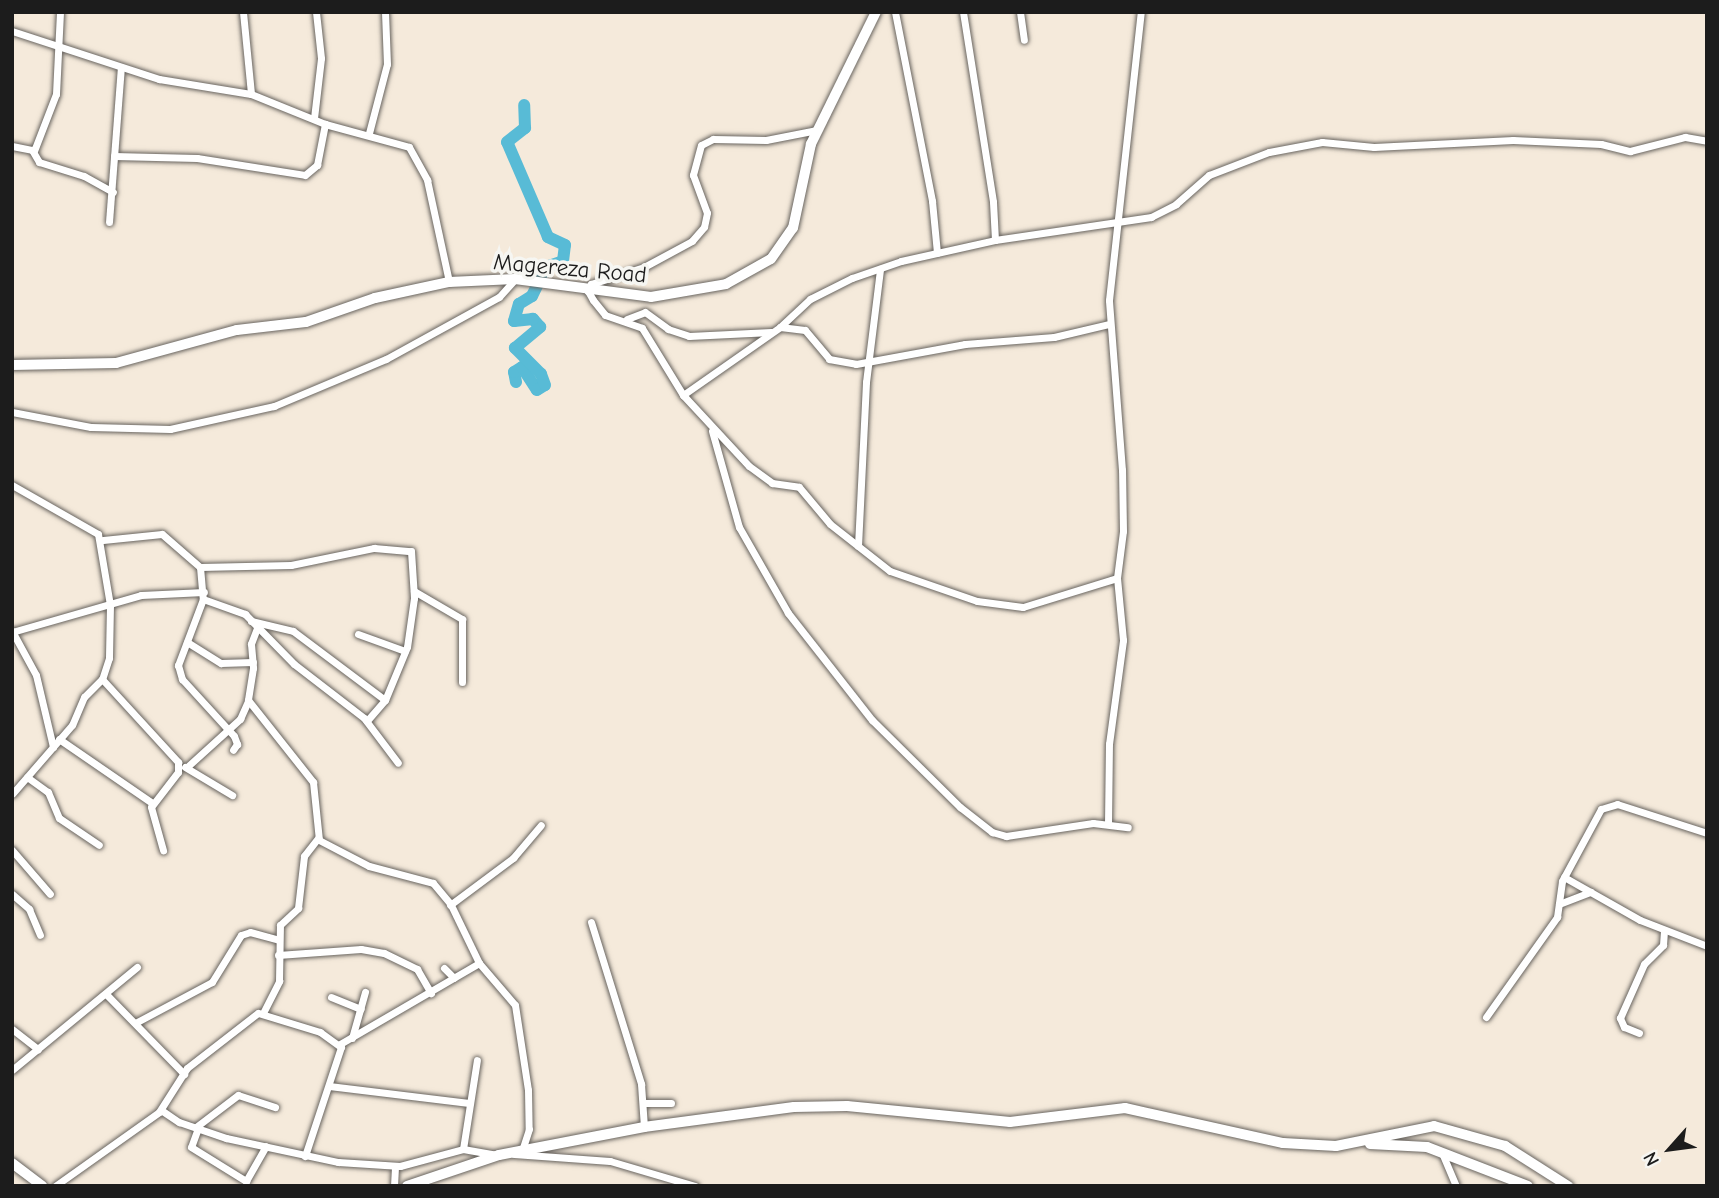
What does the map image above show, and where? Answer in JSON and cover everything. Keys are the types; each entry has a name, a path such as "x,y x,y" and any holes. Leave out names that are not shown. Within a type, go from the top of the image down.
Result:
{"street":[{"path":"60,12 56,94 34,151 39,162 84,176 113,192"},
{"path":"243,12 251,94"},
{"path":"314,118 321,58 316,12"},
{"path":"369,133 387,64 385,12"},
{"name":"Magereza Road","path":"12,365 116,363 237,330 306,321 375,298 449,282 515,279 588,291 651,297 703,291 758,270 793,228 817,130 876,12"},
{"path":"895,12 932,201 937,253"},
{"path":"963,12 993,202 995,240"},
{"path":"1020,12 1024,40"},
{"path":"1108,824 1109,744 1123,640 1117,578 1123,531 1122,470 1109,324 1141,12"},
{"path":"12,31 57,43 159,79 251,94 325,124 369,133 407,146 417,157 449,282"},
{"path":"109,222 121,67"},
{"path":"114,156 197,158 305,175 317,164 325,124"},
{"path":"817,130 766,140 713,139 703,143 693,169 707,216 700,233 644,267 593,283 588,291 604,314 626,320 646,333 683,394 710,427 768,481 799,486 830,524 898,575 1001,605 1023,607 1117,578"},
{"path":"683,394 777,329 816,295 880,270 937,253 995,240 1161,213 1209,175 1242,160 1322,142 1374,147 1513,141 1601,144 1630,151 1685,137 1707,141"},
{"path":"12,146 34,151"},
{"path":"858,546 867,364 880,270"},
{"path":"12,412 91,427 170,429 274,406 386,359 499,297 515,279"},
{"path":"626,320 648,313 668,329 689,336 777,329 805,330 835,362 867,364 965,344 1054,337 1109,324"},
{"path":"710,427 731,507 745,538 788,613 872,720 960,807 998,835 1108,824 1128,827"},
{"path":"12,485 75,517 103,540 110,605 108,658 102,679 84,696 72,725 12,794"},
{"path":"103,540 162,534 200,567 291,565 374,548 407,548 413,561 414,591 405,651 385,700 367,722"},
{"path":"200,567 203,596 179,671 229,730 237,742 233,750"},
{"path":"414,591 462,618 462,682"},
{"path":"53,748 36,675 13,632 141,595 203,596 238,611 251,621 294,664 367,722 398,764"},
{"path":"251,621 293,631 385,700"},
{"path":"152,803 183,767 242,718 248,701 253,662 251,644 257,628"},
{"path":"358,634 405,651"},
{"path":"187,642 221,663 253,662"},
{"path":"102,679 183,767 232,795"},
{"path":"55,1186 161,1110 184,1074 243,1021 263,1013 279,981 280,925 298,908 304,856 318,838 313,782 248,701"},
{"path":"59,739 152,803 163,850"},
{"path":"27,777 48,792 59,818 99,845"},
{"path":"1486,1017 1529,961 1557,916 1564,877 1601,809 1607,805 1629,807 1707,834"},
{"path":"450,905 513,858 541,825"},
{"path":"318,838 331,849 369,866 428,880 450,905 479,963 513,1001 520,1022 529,1108 522,1150"},
{"path":"12,850 50,894"},
{"path":"1564,877 1664,930 1707,946"},
{"path":"1559,904 1591,892"},
{"path":"12,894 29,909 40,935"},
{"path":"591,922 644,1103 644,1126"},
{"path":"1639,1033 1624,1027 1620,1018 1644,964 1663,945 1664,930"},
{"path":"137,1023 212,982 241,935 250,932 279,940"},
{"path":"278,955 360,949 384,953 418,969 430,993"},
{"path":"263,1013 340,1044 479,963"},
{"path":"12,1070 137,967"},
{"path":"444,968 454,978"},
{"path":"352,1039 365,992"},
{"path":"106,994 137,1023 146,1039 184,1074"},
{"path":"331,996 361,1009"},
{"path":"12,1029 38,1049"},
{"path":"305,1156 340,1044"},
{"path":"463,1149 477,1060"},
{"path":"329,1086 470,1103"},
{"path":"265,1146 246,1181 191,1147 191,1138 197,1128 238,1094 275,1107"},
{"path":"644,1103 671,1104"},
{"path":"407,1186 504,1154 644,1126 806,1107 863,1107 931,1118 1010,1122 1125,1108 1283,1143 1406,1143 1442,1153 1528,1186"},
{"path":"161,1110 197,1128 305,1156 395,1166 463,1149 610,1161 695,1186"},
{"path":"1359,1144 1414,1127 1446,1127 1505,1146 1568,1186"},
{"path":"1442,1153 1456,1186"},
{"path":"12,1163 42,1186"},
{"path":"394,1186 395,1166"}],"waterway":[{"path":"516,382 514,372 522,367 537,390 545,385 541,374 515,348 540,327 533,319 514,321 519,304 532,296 546,267 563,261 565,245 548,237 507,142 525,128 524,105"}]}
